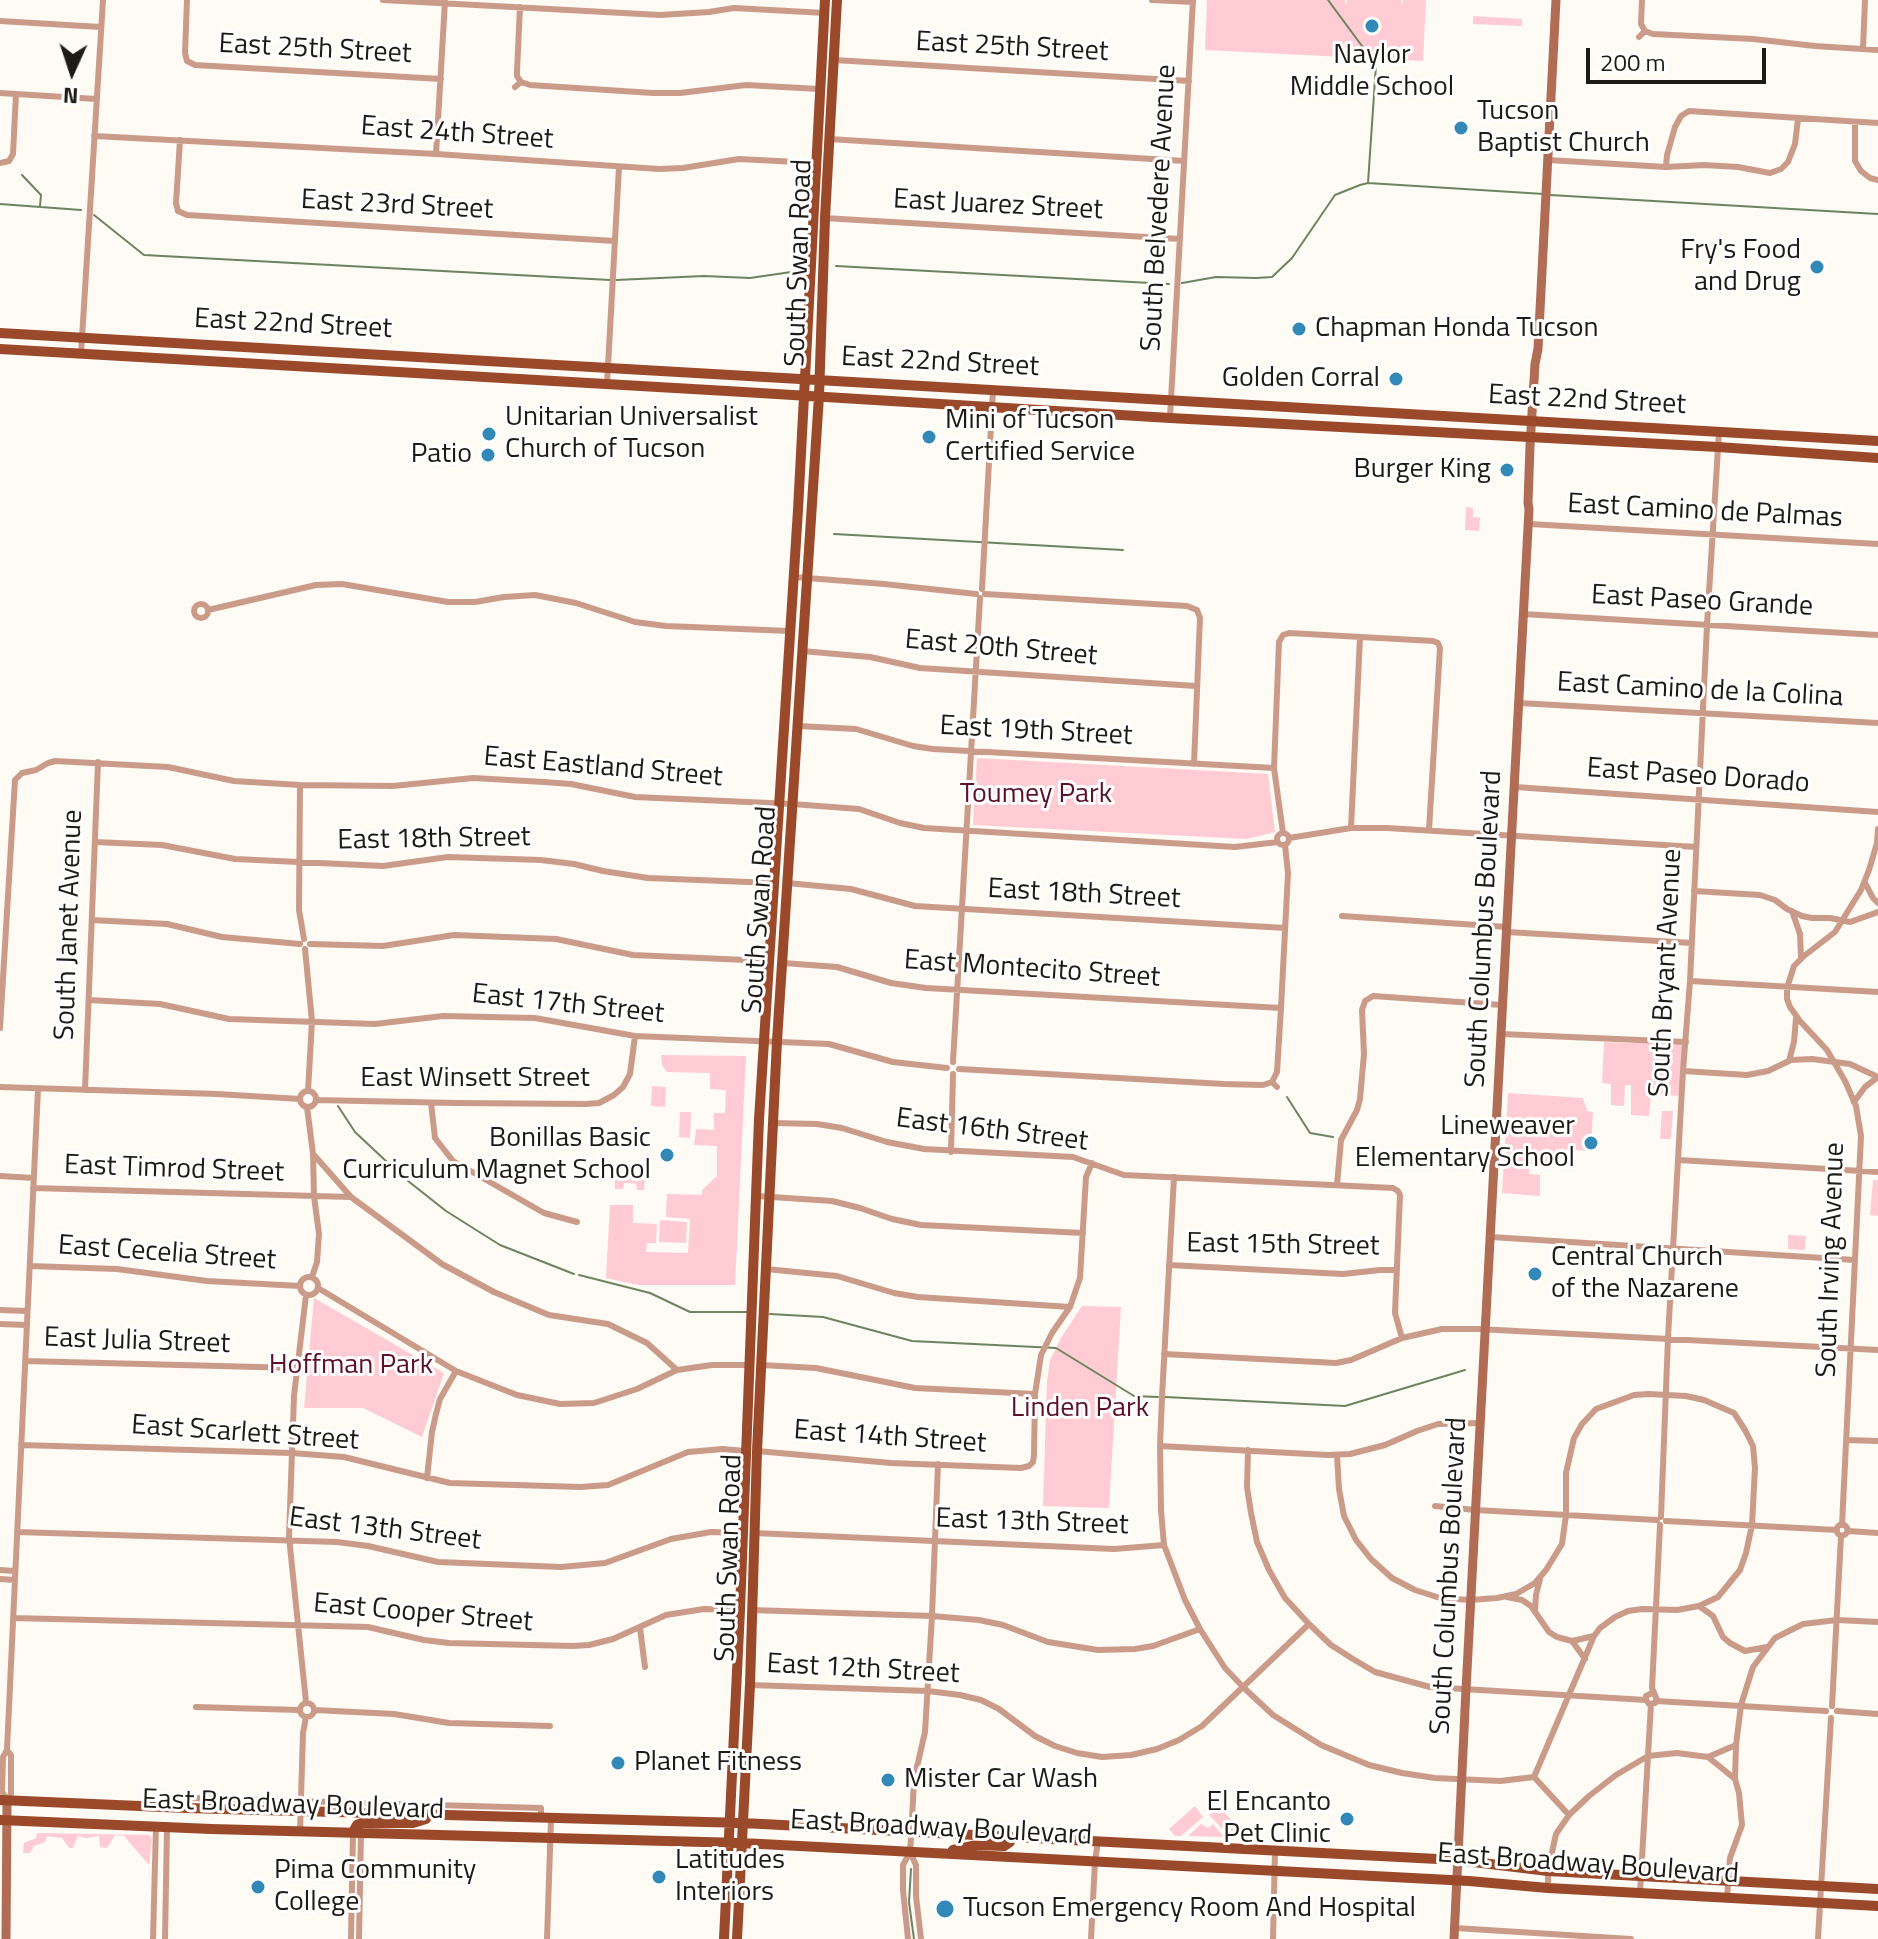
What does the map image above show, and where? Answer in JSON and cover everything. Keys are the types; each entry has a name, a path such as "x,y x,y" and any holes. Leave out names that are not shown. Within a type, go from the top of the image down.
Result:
{"main road":[{"name":"South Swan Road","path":"724,1939 759,1119 805,379 834,60 830,14 825,0"},
{"name":"South Swan Road","path":"737,1939 777,1041 819,396 816,163 819,89 830,14 837,0"},
{"name":"East 22nd Street","path":"0,333 1878,441"},
{"path":"275,365 276,348"},
{"name":"East 22nd Street","path":"0,349 1878,458"},
{"path":"470,376 471,359"},
{"name":"East Broadway Boulevard","path":"3,1801 301,1807 436,1816 730,1822 1457,1860 1548,1871 1878,1889"},
{"path":"357,1832 357,1825 362,1823 413,1823 436,1816"},
{"name":"East Broadway Boulevard","path":"4,1821 728,1842 1457,1880 1878,1906"},
{"path":"939,1853 977,1845 1004,1846 1011,1837"}],"street":[{"path":"81,354 103,0"},
{"path":"180,68 187,61 187,0"},
{"path":"383,0 660,15 734,8 830,14"},
{"path":"1152,0 1193,1"},
{"name":"South Columbus Boulevard","path":"1455,1934 1470,1600 1556,0"},
{"path":"1642,0 1642,34 1753,39 1878,50"},
{"path":"1863,49 1865,0"},
{"name":"South Belvedere Avenue","path":"1170,418 1193,1"},
{"path":"436,154 445,2"},
{"path":"520,7 518,85 653,93 746,85 819,89"},
{"path":"0,21 101,27"},
{"name":"East 25th Street","path":"834,60 1189,81"},
{"name":"East 25th Street","path":"187,61 195,65 441,79"},
{"path":"0,93 96,99"},
{"path":"8,163 13,151 16,94"},
{"path":"1666,167 1675,127 1681,116 1689,111 1878,123"},
{"path":"1548,162 1717,166 1775,172 1788,162 1795,144 1798,119"},
{"path":"1855,122 1855,161 1861,171 1878,180"},
{"name":"East 24th Street","path":"94,136 619,167 671,168 739,159 816,163"},
{"path":"829,139 1184,161"},
{"path":"172,217 178,211 180,140"},
{"path":"607,384 619,167"},
{"name":"East 23rd Street","path":"178,211 218,217 615,241"},
{"name":"East Juarez Street","path":"819,219 1180,239"},
{"path":"951,1152 957,1064 950,1065 993,390"},
{"name":"South Bryant Avenue","path":"1651,1702 1647,1695 1652,1693 1668,1338 1719,432"},
{"name":"East Camino de Palmas","path":"1529,524 1878,544"},
{"path":"794,577 1198,609 1194,764"},
{"path":"208,610 316,585 342,584 448,602 535,595 576,603 635,622 790,631"},
{"name":"East Paseo Grande","path":"1523,614 1878,635"},
{"path":"956,1071 1274,1085 1288,873 1274,768 1279,642 1284,633 1438,643 1429,830"},
{"path":"1351,828 1360,637"},
{"name":"East 20th Street","path":"802,651 870,657 920,668 1196,686"},
{"name":"East Camino de la Colina","path":"1519,703 1878,723"},
{"name":"East 19th Street","path":"799,726 856,729 913,746 1274,768"},
{"name":"East Eastland Street","path":"0,1028 14,786 17,773 36,770 55,761 168,767 234,781 300,785 393,786 473,778 571,784 635,797 859,809 924,828 1235,847 1351,828 1696,847"},
{"name":"South Janet Avenue","path":"85,1090 98,762"},
{"path":"300,785 299,910 312,1021 308,1091"},
{"name":"East Paseo Dorado","path":"1515,787 1878,812"},
{"path":"1788,986 1794,966 1835,932 1865,882 1878,829"},
{"name":"East 18th Street","path":"95,842 162,845 235,859 383,866 448,857 541,860 648,878 773,883"},
{"path":"1865,882 1878,903"},
{"name":"East 18th Street","path":"787,883 851,889 915,906 1285,928"},
{"path":"1694,891 1760,895 1812,918 1850,922 1878,912"},
{"path":"1792,911 1800,934 1801,958"},
{"path":"1342,916 1692,943"},
{"path":"92,920 167,924 222,937 305,944 383,946 454,935 556,939 633,955 769,961"},
{"name":"East Montecito Street","path":"783,963 837,967 911,986 1281,1008"},
{"path":"1690,981 1878,992"},
{"name":"South Irving Avenue","path":"1788,986 1787,999 1796,1016 1827,1050 1854,1102 1861,1136 1832,1710"},
{"path":"1337,1185 1341,1140 1360,1099 1364,1054 1362,1010 1365,1001 1373,996 1502,1005"},
{"name":"East 17th Street","path":"89,1000 160,1004 229,1019 375,1024 443,1016 535,1018 635,1036 829,1044 893,1062 950,1065"},
{"name":"South Irving Avenue","path":"1789,1061 1796,1016"},
{"path":"1501,1034 1686,1042"},
{"name":"East Winsett Street","path":"316,1100 599,1103 623,1087 630,1074 635,1036"},
{"path":"1683,1071 1747,1075 1768,1071 1797,1059 1850,1064 1878,1077 1865,1087 1854,1102"},
{"path":"0,1087 300,1099"},
{"path":"6,1939 3,1757 7,1750 38,1089"},
{"path":"300,1099 302,1093 313,1093 316,1100 307,1107"},
{"path":"300,1099 307,1107 319,1234 317,1262 312,1277"},
{"path":"431,1103 435,1138 453,1161 544,1213 577,1222"},
{"name":"East 16th Street","path":"773,1123 826,1125 900,1145 951,1152 1066,1156 1124,1175 1399,1190 1396,1270"},
{"path":"313,1154 351,1197 442,1264 494,1292 549,1315 608,1324 647,1343 677,1370"},
{"path":"1679,1160 1878,1172"},
{"path":"318,1288 456,1371 517,1395 560,1404 594,1403 637,1389 677,1370 712,1365 816,1368 915,1388 1035,1394 1041,1355 1070,1307 1080,1278 1086,1177 1092,1163"},
{"name":"East Timrod Street","path":"0,1176 34,1178"},
{"path":"1174,1177 1160,1446 1164,1545 1200,1629 1225,1668 1244,1688 1273,1715 1321,1745 1369,1765 1402,1773 1500,1781 1534,1777"},
{"name":"East Timrod Street","path":"33,1188 351,1197"},
{"path":"757,1196 832,1201 921,1225 1083,1233"},
{"path":"1491,1237 1855,1260"},
{"name":"East 15th Street","path":"1169,1265 1343,1274 1396,1270"},
{"name":"East Cecelia Street","path":"30,1266 117,1269 207,1281 300,1286"},
{"path":"766,1269 837,1276 918,1297 1070,1307"},
{"path":"1396,1270 1395,1313 1402,1338"},
{"path":"312,1277 318,1282 318,1288 314,1294 306,1295 301,1290 301,1282 312,1277"},
{"path":"306,1295 297,1368 289,1540 306,1702"},
{"path":"0,1310 27,1311"},
{"path":"0,1324 27,1325"},
{"path":"1164,1354 1336,1363 1351,1360 1402,1338 1442,1329 1878,1350"},
{"name":"East Julia Street","path":"25,1361 297,1368"},
{"path":"427,1478 440,1399 456,1371"},
{"name":"East 14th Street","path":"757,1451 860,1461 1021,1468 1033,1462 1035,1394"},
{"path":"1535,1611 1540,1578 1562,1544 1566,1473 1574,1438 1582,1424 1596,1409 1612,1401 1634,1395 1667,1394 1704,1400 1734,1413 1753,1446 1755,1468 1749,1541 1740,1570 1718,1597 1713,1616"},
{"path":"1160,1446 1337,1455 1373,1450 1438,1424 1480,1423"},
{"path":"1846,1440 1878,1441"},
{"name":"East Scarlett Street","path":"21,1445 292,1453 344,1457 450,1483 581,1487 608,1485 688,1452 745,1451"},
{"path":"1248,1450 1247,1487 1257,1542 1285,1598 1331,1645 1375,1672 1430,1687 1878,1714"},
{"path":"1337,1455 1344,1516 1356,1540 1392,1578 1440,1598 1470,1600 1516,1594 1540,1578"},
{"path":"908,1939 903,1865 910,1852 914,1780 925,1732 938,1464"},
{"path":"1435,1506 1878,1533"},
{"name":"East 13th Street","path":"17,1532 337,1542 438,1562 561,1567 605,1563 671,1539 711,1532 742,1533"},
{"name":"East 13th Street","path":"754,1533 1114,1549 1164,1545"},
{"path":"0,1570 15,1571"},
{"path":"0,1579 15,1580"},
{"path":"1503,1597 1522,1600 1557,1637 1572,1641 1594,1636"},
{"path":"1534,1777 1594,1636 1606,1623 1628,1611 1677,1610 1699,1606 1718,1597"},
{"path":"1699,1606 1713,1616 1723,1637 1745,1651 1753,1667"},
{"name":"East Cooper Street","path":"13,1618 368,1627 449,1643 573,1646 613,1639 666,1615 704,1609 979,1620 1003,1625 1048,1642 1098,1650 1153,1646 1200,1629"},
{"path":"1727,1898 1730,1858 1742,1825 1735,1779 1736,1745 1741,1705 1753,1667 1775,1638 1803,1624 1837,1620 1878,1622"},
{"name":"East 12th Street","path":"750,1685 928,1691 960,1695 999,1709 1035,1736 1055,1746 1102,1757 1131,1755 1157,1749 1202,1726 1309,1624"},
{"path":"640,1628 645,1667"},
{"path":"1572,1641 1585,1659"},
{"path":"1745,1651 1767,1647"},
{"path":"306,1702 314,1710"},
{"path":"299,1710 301,1704 306,1702"},
{"path":"1640,1893 1651,1702"},
{"path":"196,1707 299,1710"},
{"path":"299,1710 306,1717"},
{"path":"306,1717 311,1716 314,1710"},
{"path":"314,1710 394,1714 449,1723 550,1726"},
{"path":"1818,1939 1831,1718 1836,1715 1832,1710"},
{"path":"300,1831 306,1717"},
{"path":"1548,1888 1548,1871 1556,1834 1569,1815 1616,1775 1648,1756 1677,1753 1708,1757 1736,1745"},
{"path":"1708,1757 1735,1779"},
{"path":"1534,1777 1569,1815"},
{"name":"East Broadway Boulevard","path":"192,1798 301,1807 541,1808 546,1819"},
{"path":"546,1819 550,1838 547,1939"},
{"path":"153,1939 161,1826"},
{"path":"161,1826 165,1939"},
{"path":"357,1832 359,1939"},
{"path":"1091,1939 1098,1841"},
{"path":"1273,1939 1275,1851"},
{"path":"910,1852 916,1865 916,1905 921,1939"},
{"path":"351,1939 356,1892"},
{"path":"1519,1933 1529,1939"},
{"path":"1455,1934 1519,1933 1631,1939"}],"green space":[{"path":"1207,0 1345,0 1346,6 1347,0 1401,0 1402,7 1403,0 1426,0 1423,61 1205,50"},
{"path":"1473,16 1522,19 1522,26 1473,24"},
{"path":"1466,507 1473,508 1473,517 1480,518 1479,531 1465,530"},
{"name":"Toumey Park","path":"977,758 1268,774 1275,832 1247,839 973,825"},
{"path":"1633,1040 1686,1042 1682,1096 1651,1094 1649,1116 1631,1115 1631,1085 1625,1085 1624,1106 1611,1105 1611,1084 1602,1083 1604,1042 1633,1043"},
{"path":"661,1055 746,1056 735,1285 638,1285 606,1278 610,1205 633,1205 633,1223 657,1224 656,1243 647,1243 646,1252 688,1253 690,1219 666,1217 667,1194 702,1195 702,1190 717,1176 717,1146 694,1145 696,1129 714,1130 714,1113 725,1113 726,1090 710,1089 710,1073 667,1072"},
{"path":"652,1086 666,1087 665,1107 651,1106"},
{"path":"1508,1093 1583,1098 1587,1111 1593,1112 1591,1151 1556,1149 1555,1165 1530,1164 1529,1174 1540,1175 1540,1196 1502,1193"},
{"path":"1662,1111 1673,1111 1671,1139 1660,1139"},
{"path":"680,1112 691,1112 690,1138 679,1137"},
{"path":"615,1176 645,1176 644,1190 637,1190 636,1184 630,1183 624,1183 623,1189 615,1189"},
{"path":"1873,1180 1878,1180 1878,1216 1870,1215"},
{"path":"660,1220 687,1222 686,1243 659,1242"},
{"path":"1788,1235 1806,1236 1805,1250 1788,1249"},
{"name":"Hoffman Park","path":"314,1298 444,1373 422,1437 363,1408 304,1408"},
{"name":"Linden Park","path":"1082,1306 1121,1307 1109,1508 1043,1506 1050,1360"},
{"path":"1195,1806 1203,1817 1181,1836 1175,1836 1169,1829"},
{"path":"1218,1806 1242,1831 1233,1840 1209,1815"},
{"path":"1201,1824 1208,1828 1213,1824 1224,1837 1188,1836"},
{"path":"37,1833 149,1835 152,1839 149,1865 124,1836 115,1835 107,1848 100,1847 99,1836 78,1836 73,1848 69,1848 62,1838 47,1836 45,1842 34,1846 30,1853 23,1853 24,1843 36,1838"}],"waterway":[{"path":"1328,0 1376,65 1368,183 1544,194"},
{"path":"22,175 41,195 40,206"},
{"path":"1182,283 1216,277 1272,277 1292,258 1335,195 1368,183"},
{"path":"1550,195 1878,214"},
{"path":"0,204 81,210"},
{"path":"94,215 144,255 610,280"},
{"path":"836,266 1169,284"},
{"path":"616,280 704,276 750,278 798,271"},
{"path":"834,534 1123,550"},
{"path":"1287,1097 1310,1133 1333,1137"},
{"path":"338,1106 355,1132 403,1177 446,1211 500,1245 574,1274"},
{"path":"579,1275 650,1293 690,1312 747,1312"},
{"path":"770,1314 823,1317 912,1341 1056,1348 1134,1396 1158,1397"},
{"path":"1165,1397 1345,1406 1465,1370"},
{"path":"911,1869 909,1902 914,1939"}],"place":[{"name":"Naylor Middle School","path":"1372,26"},
{"name":"Tucson Baptist Church","path":"1461,128"},
{"name":"Fry's Food and Drug","path":"1817,267"},
{"name":"Chapman Honda Tucson","path":"1299,329"},
{"name":"Golden Corral","path":"1396,379"},
{"name":"Unitarian Universalist Church of Tucson","path":"489,434"},
{"name":"Mini of Tucson Certified Service","path":"929,437"},
{"name":"Patio","path":"488,455"},
{"name":"Burger King","path":"1507,470"},
{"name":"Lineweaver Elementary School","path":"1591,1143"},
{"name":"Bonillas Basic Curriculum Magnet School","path":"667,1155"},
{"name":"Central Church of the Nazarene","path":"1535,1274"},
{"name":"Planet Fitness","path":"618,1763"},
{"name":"Mister Car Wash","path":"888,1780"},
{"name":"El Encanto Pet Clinic","path":"1347,1819"},
{"name":"Latitudes Interiors","path":"659,1877"},
{"name":"Pima Community College","path":"258,1887"},
{"name":"Tucson Emergency Room And Hospital","path":"945,1909"}]}
